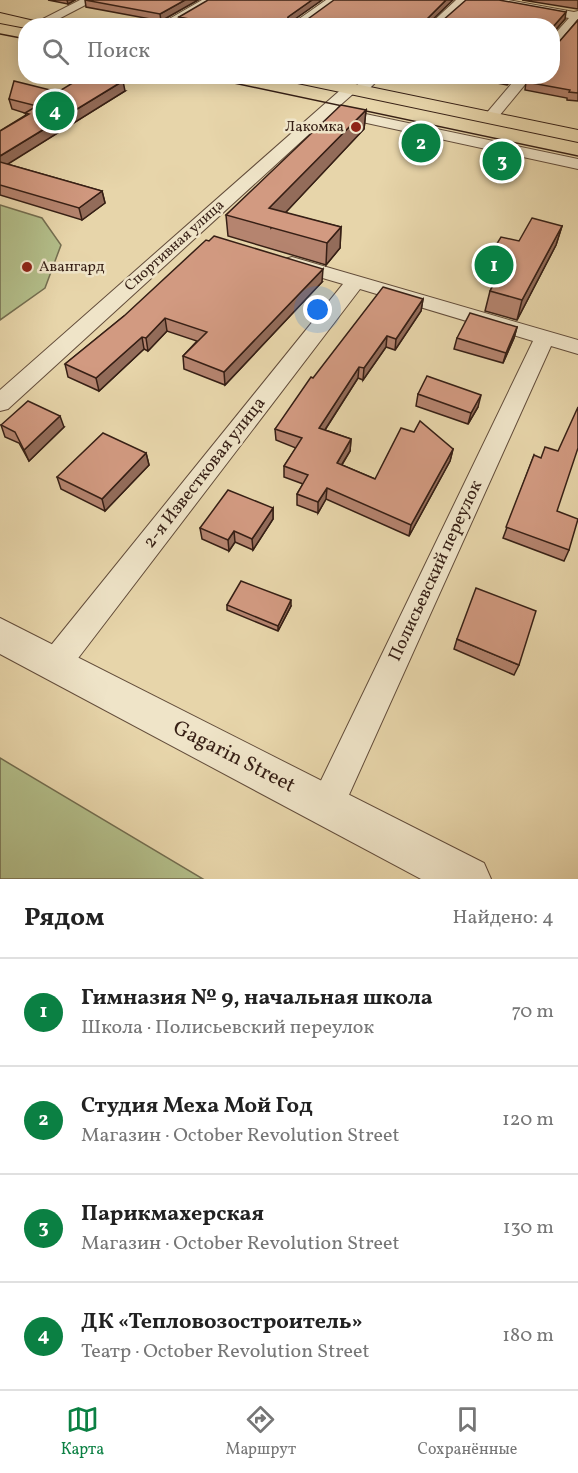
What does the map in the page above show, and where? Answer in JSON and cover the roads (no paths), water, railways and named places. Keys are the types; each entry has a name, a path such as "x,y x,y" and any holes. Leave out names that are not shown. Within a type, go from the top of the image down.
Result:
{"main road":[{"path":"0,18 18,22"},
{"path":"326,84 578,136"}],"street":[{"path":"53,18 89,0"},
{"path":"177,18 210,0"},
{"path":"307,18 333,0"},
{"path":"443,18 463,0"},
{"path":"489,0 578,15"},
{"path":"560,36 578,15"},
{"name":"Спортивная улица","path":"0,403 326,110 364,84"},
{"path":"490,118 519,84"},
{"path":"326,110 578,164"},
{"path":"189,233 212,240"},
{"path":"278,259 578,347"},
{"name":"2-я Известковая улица","path":"55,664 355,282"},
{"name":"Полисьевский переулок","path":"327,805 545,337"},
{"name":"Gagarin Street","path":"0,635 468,879"}],"tram line":[{"path":"0,34 18,37"},
{"path":"239,84 578,156"}],"place":[{"name":"ДК «Тепловозостроитель»","path":"55,111"},
{"name":"Лакомка","path":"356,127"},
{"name":"Студия Меха Мой Год","path":"421,143"},
{"name":"Парикмахерская","path":"502,161"},
{"name":"Гимназия № 9, начальная школа","path":"494,265"},
{"name":"Авангард","path":"27,267"}]}
